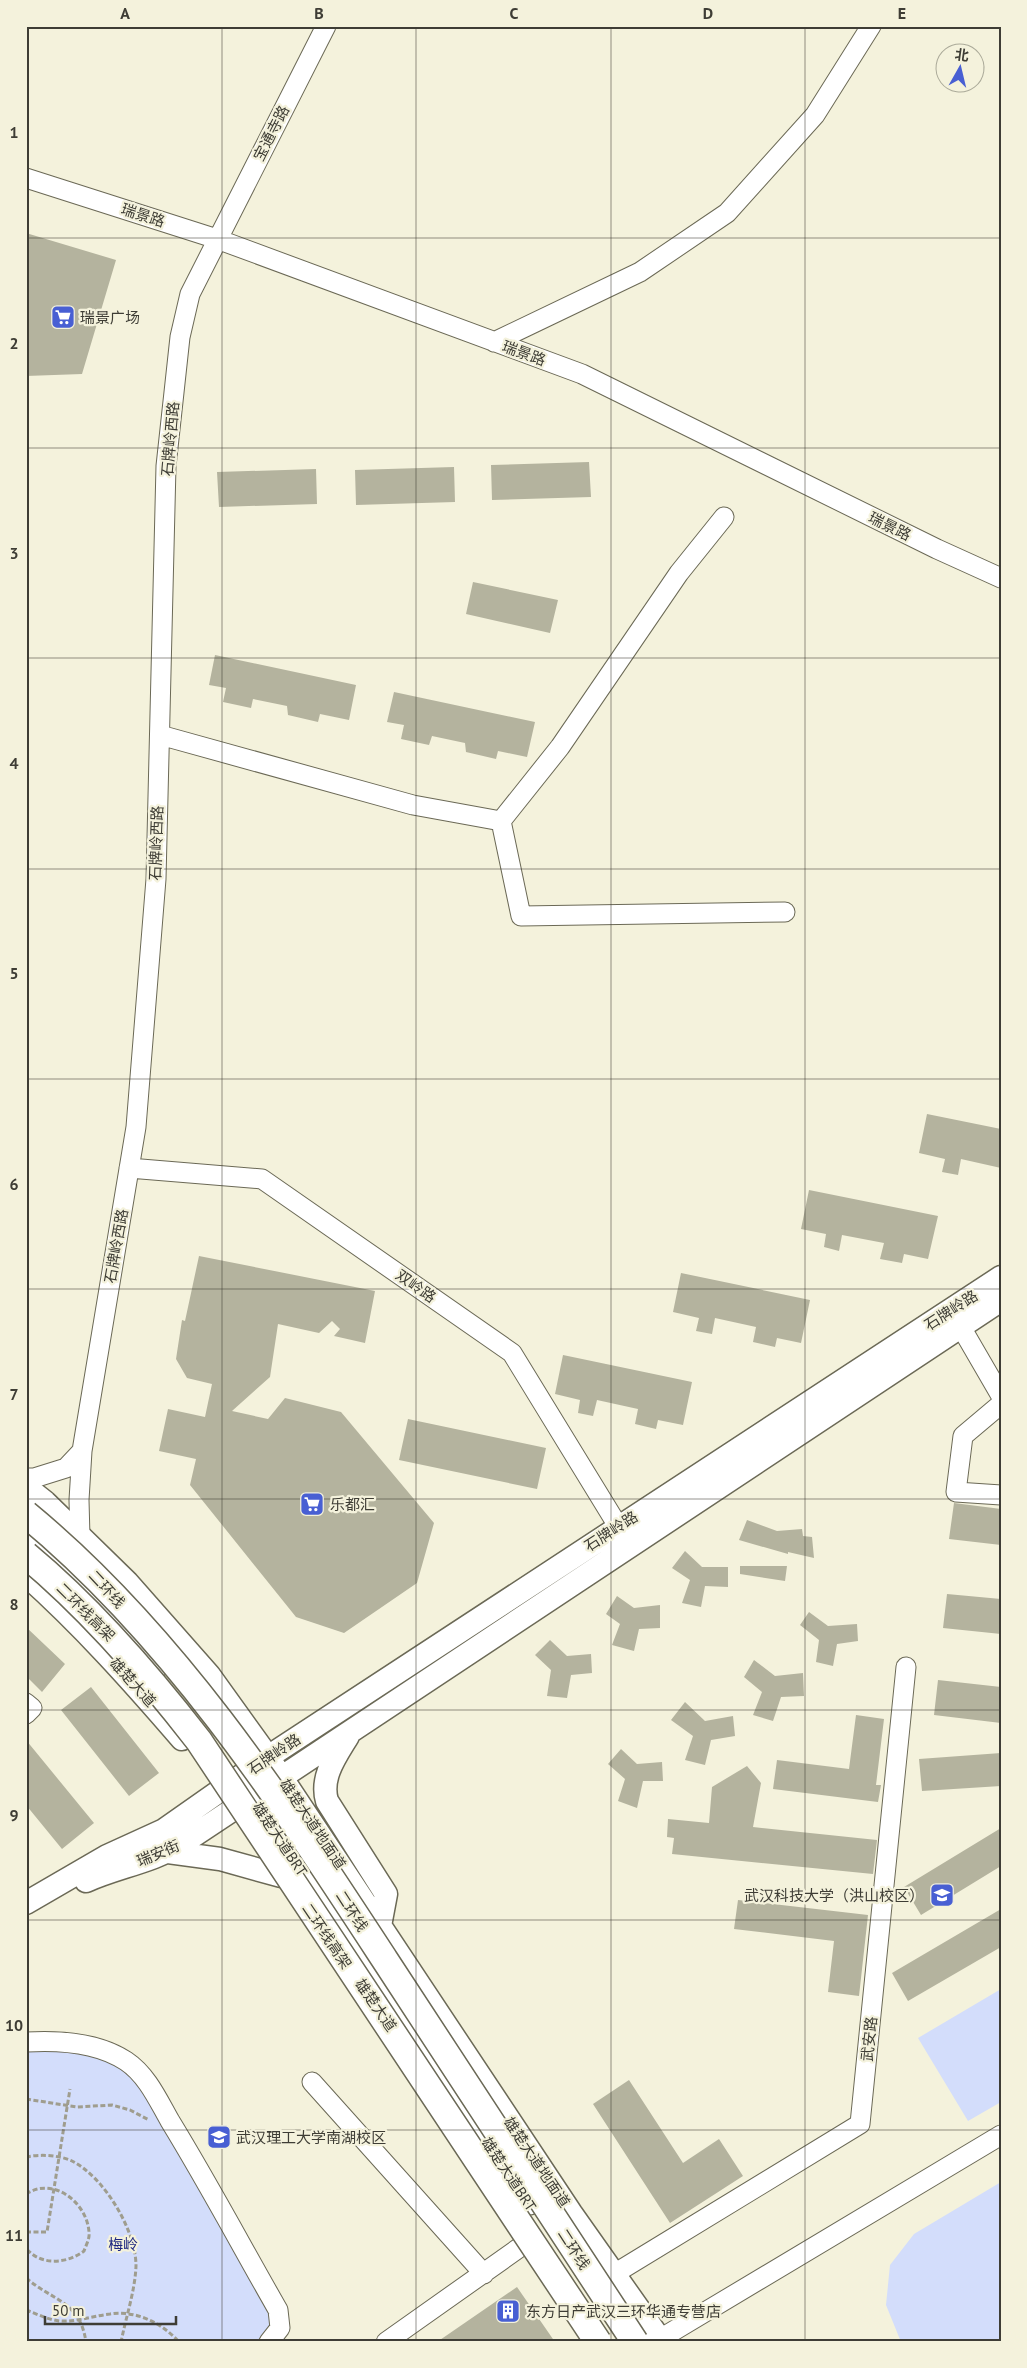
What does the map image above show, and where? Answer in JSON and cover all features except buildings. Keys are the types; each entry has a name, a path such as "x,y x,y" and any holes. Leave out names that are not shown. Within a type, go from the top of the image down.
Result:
{"highway":[{"name":"二环线","path":"26,1514 88,1569 125,1608 223,1726 305,1839 652,2341"},
{"name":"二环线高架","path":"26,1555 74,1599 146,1675 199,1741 248,1809 598,2342"},
{"path":"26,1571 132,1680 212,1780 248,1809"}],"main road":[{"name":"石牌岭路","path":"282,1777 956,1318 1001,1277"},
{"name":"石牌岭路","path":"232,1783 268,1757 618,1526 956,1318 1001,1300"},
{"name":"雄楚大道地面道","path":"26,1487 80,1536 126,1582 209,1676 282,1777 571,2213 614,2274 652,2341"},
{"name":"雄楚大道","path":"26,1575 72,1616 232,1783 248,1809 281,1876 375,2002 603,2342"},
{"path":"350,1732 329,1770 324,1791 326,1801 386,1894 380,1926"},
{"name":"瑞安街","path":"26,1916 103,1873 168,1852 248,1809 282,1777"},
{"name":"瑞安街","path":"26,1903 107,1856 164,1830 232,1783"},
{"path":"168,1852 220,1859 281,1876"}],"street":[{"name":"宝通寺路","path":"217,239 326,26"},
{"path":"494,342 640,272 727,213 815,115 871,26"},
{"name":"瑞景路","path":"26,178 217,239 582,374 937,550 1001,578"},
{"name":"石牌岭西路","path":"80,1536 79,1500 82,1451 136,1126 156,879 166,466 180,337 190,294 217,239"},
{"path":"501,821 560,747 680,574 724,517"},
{"path":"160,735 413,805 501,821"},
{"path":"501,821 521,916 785,912"},
{"name":"双岭路","path":"129,1168 262,1179 512,1353 618,1526"},
{"path":"956,1318 1001,1396"},
{"path":"1001,1404 963,1436 956,1492 1001,1495"},
{"path":"26,1478 34,1478 66,1468 82,1451"},
{"path":"26,1534 82,1583 131,1637 232,1783"},
{"name":"武安路","path":"614,2274 860,2124 906,1667"},
{"path":"26,1703 32,1708 26,1714"},
{"name":"雄楚大道BRT","path":"248,1809 623,2342"},
{"path":"26,2042 46,2041 83,2045 118,2056 138,2070 183,2142 278,2310 280,2328 269,2342"},
{"path":"312,2082 484,2274"},
{"path":"652,2341 1001,2135"},
{"path":"386,2342 533,2238"}],"path":[{"path":"26,2232 47,2232 70,2089"},
{"path":"26,2099 67,2107 112,2105 130,2110 155,2124"},
{"path":"26,2157 59,2158 72,2161 84,2170 113,2200 120,2212 131,2238 136,2266 121,2342"},
{"path":"26,2194 46,2188 70,2197 84,2214 90,2233 84,2251 66,2261 43,2260 31,2254 26,2248"},
{"path":"26,2278 37,2288 61,2300 74,2311 84,2328 86,2342"},
{"path":"26,2310 59,2321 79,2320 110,2313 126,2314 153,2321 179,2342"}],"green space":[{"path":"1001,1989 1001,2102 968,2121 918,2038"},
{"name":"梅岭","path":"26,2048 97,2053 133,2073 273,2310 274,2325 262,2342 26,2342"},
{"path":"1001,2182 1001,2342 901,2342 886,2305 890,2265 914,2234"}],"place":[{"name":"瑞景广场","path":"63,317"},
{"name":"乐都汇","path":"312,1504"},
{"name":"武汉科技大学（洪山校区）","path":"942,1895"},
{"name":"武汉理工大学南湖校区","path":"219,2137"},
{"name":"东方日产武汉三环华通专营店","path":"508,2311"}]}
